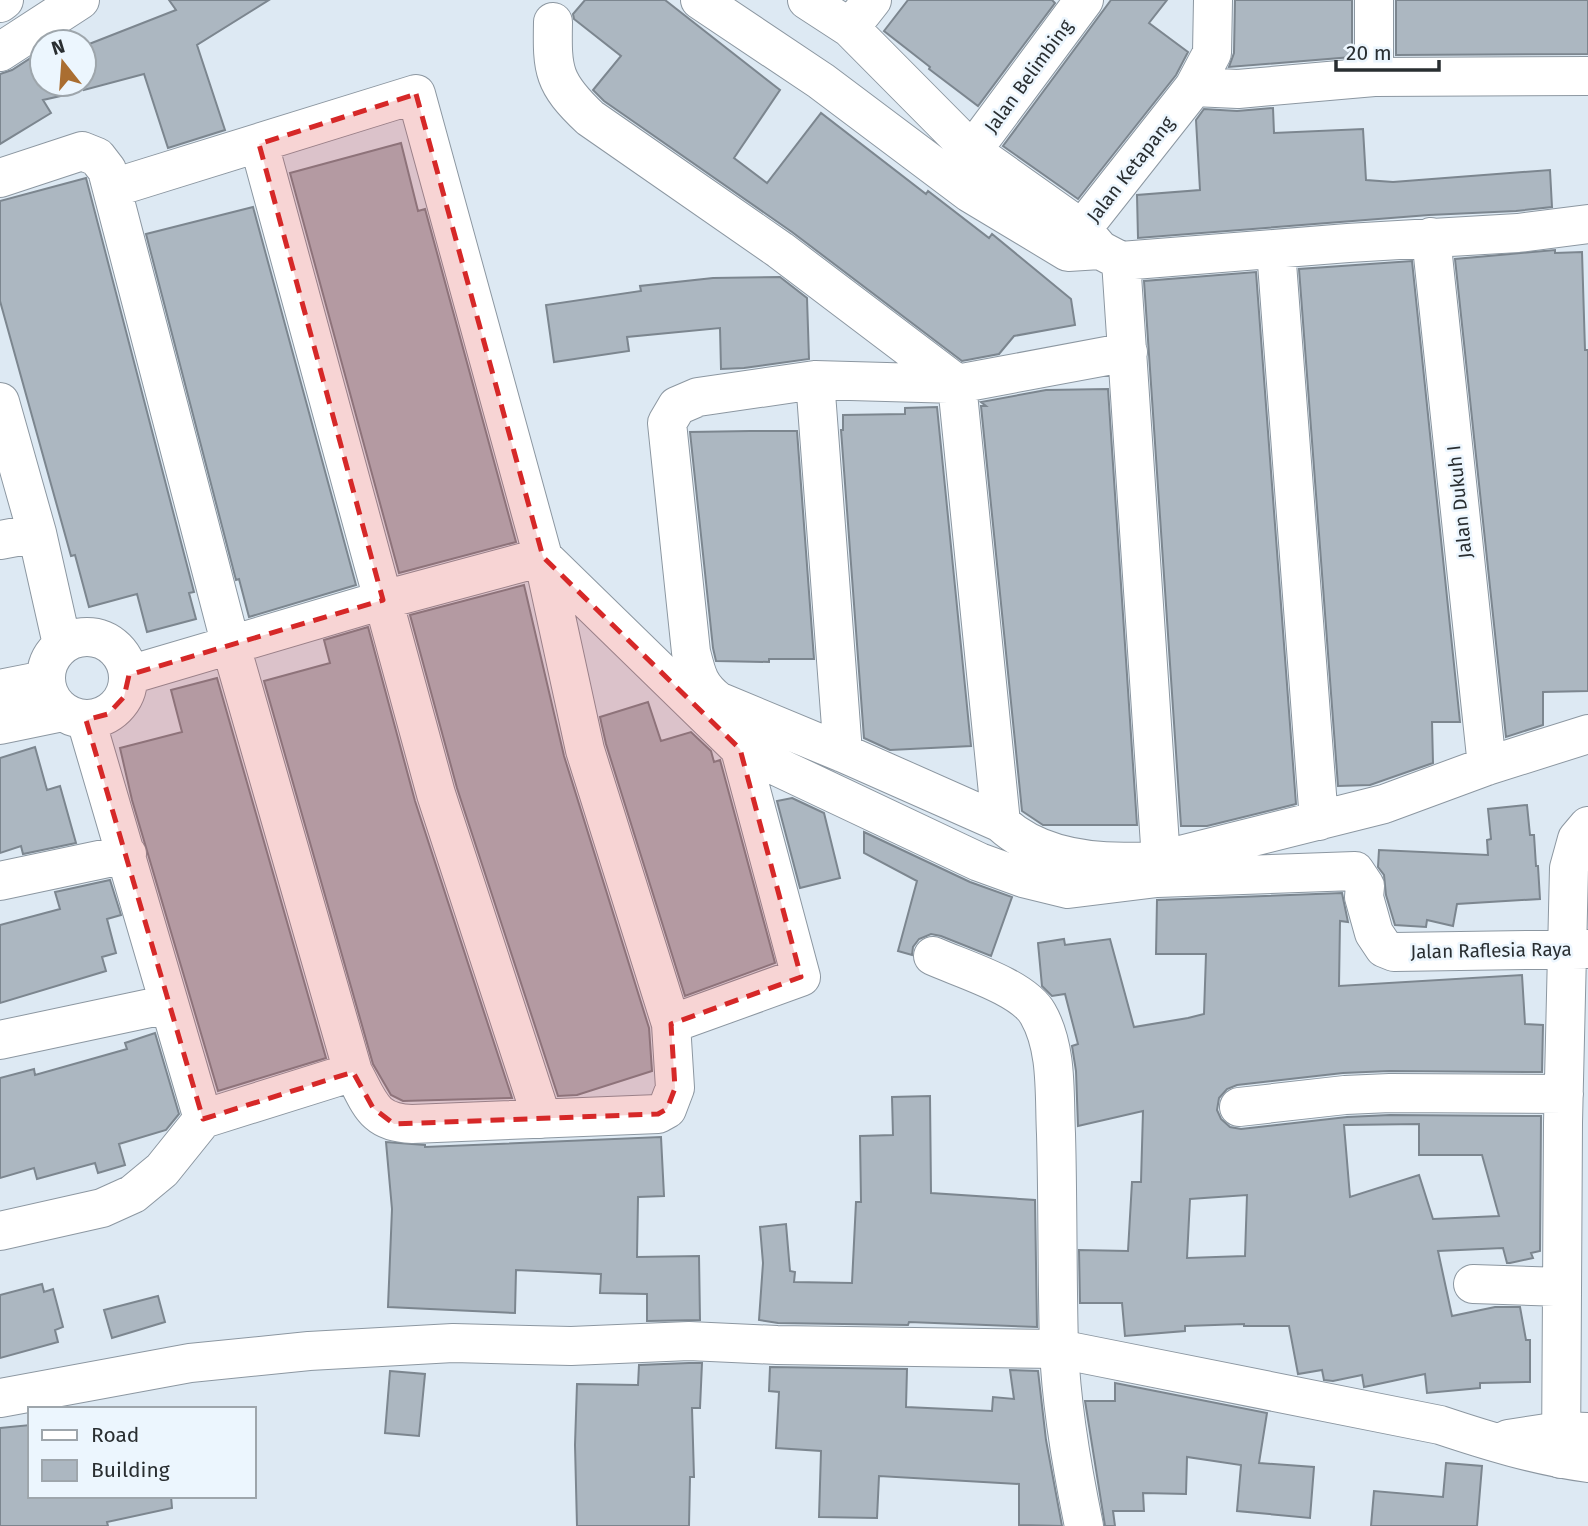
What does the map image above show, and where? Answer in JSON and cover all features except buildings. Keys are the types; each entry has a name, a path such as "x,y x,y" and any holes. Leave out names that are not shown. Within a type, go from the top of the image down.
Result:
{"street":[{"path":"0,52 80,0"},
{"path":"701,0 821,80 970,193 1093,248 1276,250 1431,237 1518,233 1588,224"},
{"path":"807,0 861,14 972,151 1093,248 1128,352 1161,860"},
{"name":"Jalan Belimbing","path":"972,151 1084,0"},
{"name":"Jalan Ketapang","path":"1093,248 1194,87 1212,53 1213,0"},
{"path":"1374,0 1374,77"},
{"path":"553,22 552,56 556,76 568,97 590,118 780,250 957,384 1001,823"},
{"path":"1194,87 1238,89 1374,77 1588,76"},
{"path":"0,178 82,151 90,152 102,162 113,188 231,646 353,1072 373,1108 383,1119 394,1124 658,1114 667,1109 676,1088 671,1024 584,750 543,557 416,94 113,188"},
{"path":"259,144 436,794 542,1119"},
{"name":"Jalan Dukuh I","path":"1431,237 1487,766"},
{"path":"1276,250 1319,821"},
{"path":"1128,352 957,384 815,380 698,397 677,405 667,424 691,652 705,691 718,701 1001,823 1016,837 1039,848 1087,860 1161,860 1319,821 1384,804 1487,766 1588,734"},
{"path":"815,380 843,753"},
{"path":"0,402 37,533 62,644"},
{"path":"0,540 37,533"},
{"path":"129,675 383,600 543,557"},
{"path":"543,557 740,749 801,978 671,1024"},
{"path":"0,689 65,704 108,714 124,697 129,675 122,654 105,639 83,636 62,644 49,660 65,704 127,854 203,1119"},
{"path":"0,725 65,704"},
{"name":"Jalan Raflesia Raya","path":"740,749 979,862 1023,878 1068,889 1157,878 1355,871 1365,886 1364,897 1374,933 1384,948 1394,952 1577,949"},
{"path":"0,1398 190,1363 309,1351 453,1343 571,1346 688,1341 1059,1349 1440,1425 1492,1442 1574,1446 1562,1287 1572,1115 1577,949 1569,868 1577,839 1588,826"},
{"path":"0,881 127,854"},
{"path":"933,956 1018,993 1038,1012 1049,1040 1054,1079 1059,1349 1064,1402 1084,1526"},
{"path":"0,1040 169,1004"},
{"path":"0,1231 103,1208 133,1194 162,1170 203,1119 353,1072"},
{"path":"1239,1107 1345,1095 1390,1093 1572,1115"},
{"path":"1473,1284 1562,1287"}],"highlighted area":[{"path":"416,94 543,557 740,749 801,977 671,1024 675,1088 667,1109 658,1114 394,1124 373,1108 353,1072 203,1119 86,720 108,714 124,697 129,675 383,600 259,144"}]}
